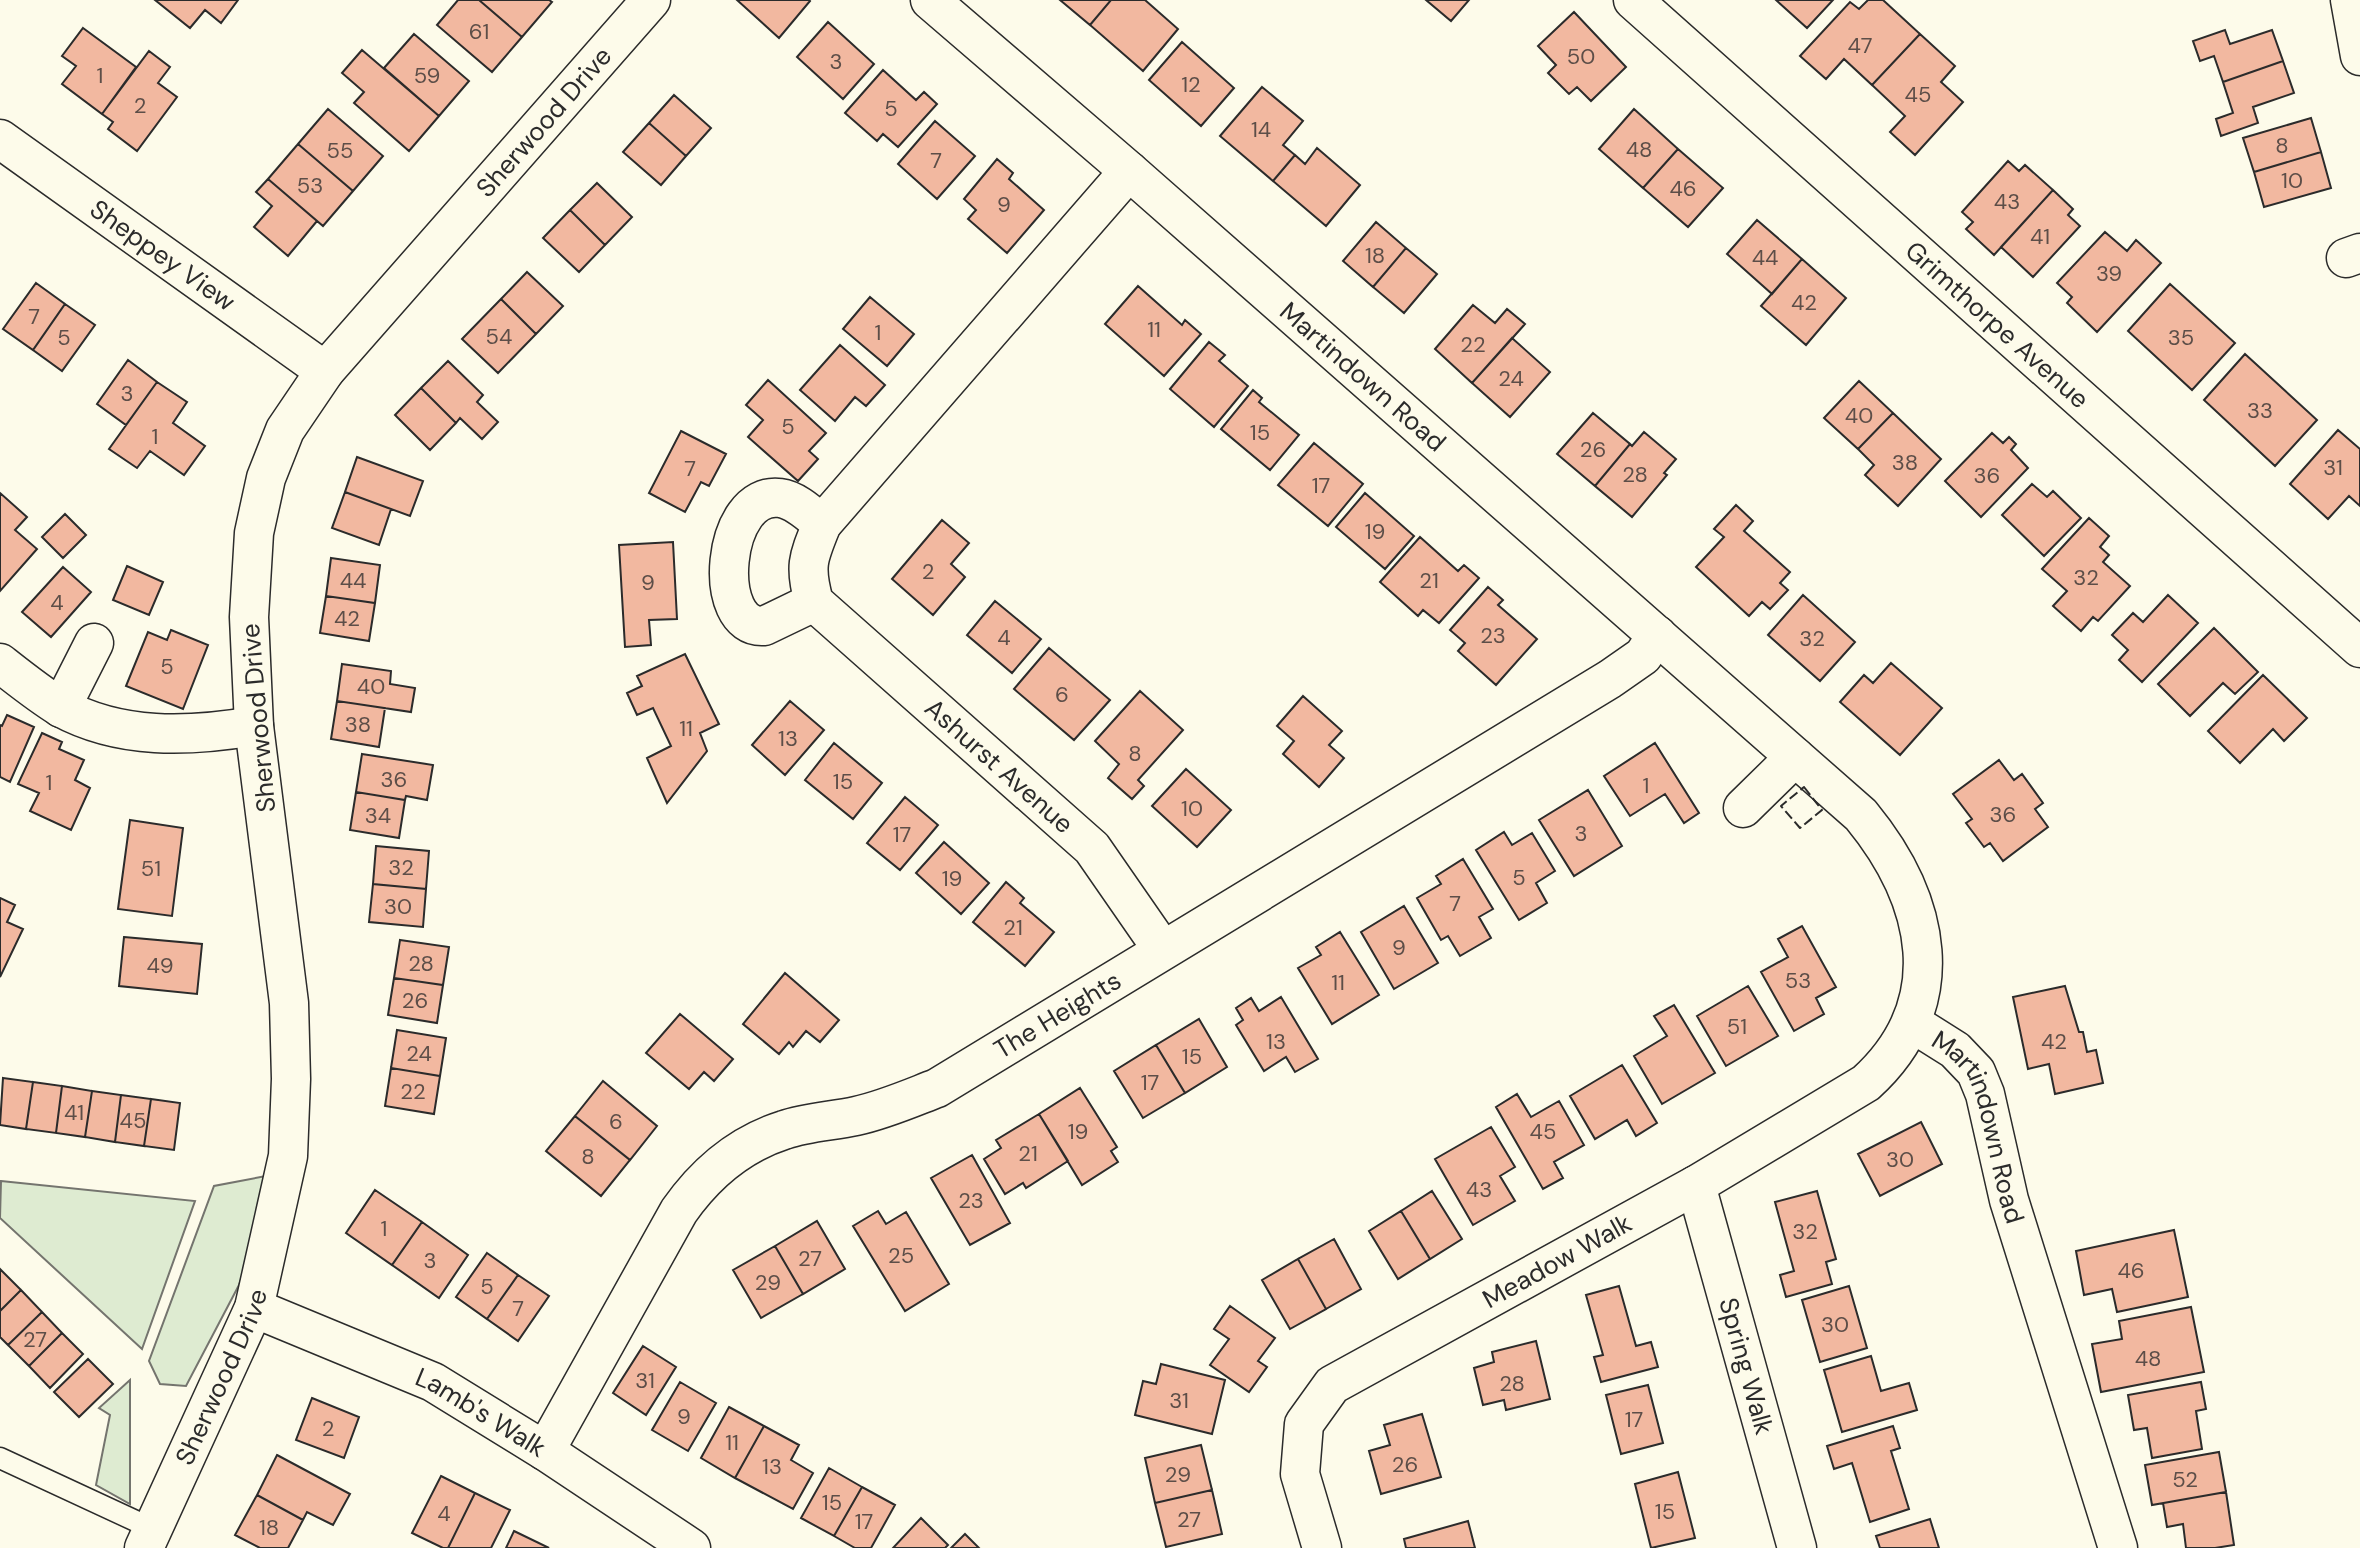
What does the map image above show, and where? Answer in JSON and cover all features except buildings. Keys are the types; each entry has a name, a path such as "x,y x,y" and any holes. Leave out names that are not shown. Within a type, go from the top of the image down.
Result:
{"street":[{"name":"Sherwood Drive","path":"149,1538 254,1308 288,1156 291,1079 289,1003 254,726 249,617 254,533 266,478 285,430 325,371 651,0"},
{"name":"Martindown Road","path":"930,0 1129,171 1861,815 1885,843 1903,878 1916,915 1924,965 1922,990 1912,1023 1955,1050 1976,1072 1985,1094 2009,1200 2118,1548"},
{"name":"Grimthorpe Avenue","path":"1633,0 2360,648"},
{"path":"2350,0 2360,56"},
{"name":"Sheppey View","path":"0,139 325,371"},
{"path":"822,524 803,508 781,498 761,500 749,510 736,530 729,568 732,600 746,623 754,627 764,626 814,602 807,576 809,554 822,524 1129,171"},
{"name":"Ashurst Avenue","path":"814,602 1092,848 1162,949"},
{"name":"The Heights","path":"545,1451 679,1211 699,1183 725,1161 755,1142 784,1130 858,1116 937,1088 1610,679 1643,656 1657,635"},
{"path":"61,708 94,643"},
{"path":"0,663 61,708 107,725 164,734 201,735 254,726"},
{"path":"1743,808 1795,757"},
{"name":"Meadow Walk","path":"1322,1548 1300,1474 1304,1424 1332,1385 1696,1185 1866,1083 1890,1058 1912,1023"},
{"name":"Spring Walk","path":"1696,1185 1797,1548"},
{"name":"Lamb's Walk","path":"254,1308 433,1382 545,1451 691,1548"}],"lane":[{"path":"0,1458 149,1538"}],"green space":[{"path":"266,1176 261,1224 239,1285 186,1386 160,1384 149,1361 214,1186"},
{"path":"1,1181 195,1201 142,1349 0,1218"},
{"path":"130,1380 130,1504 96,1485 110,1415 99,1408"}],"fence":[{"path":"1804,787 1822,810 1800,828 1781,806 1804,787"}]}
